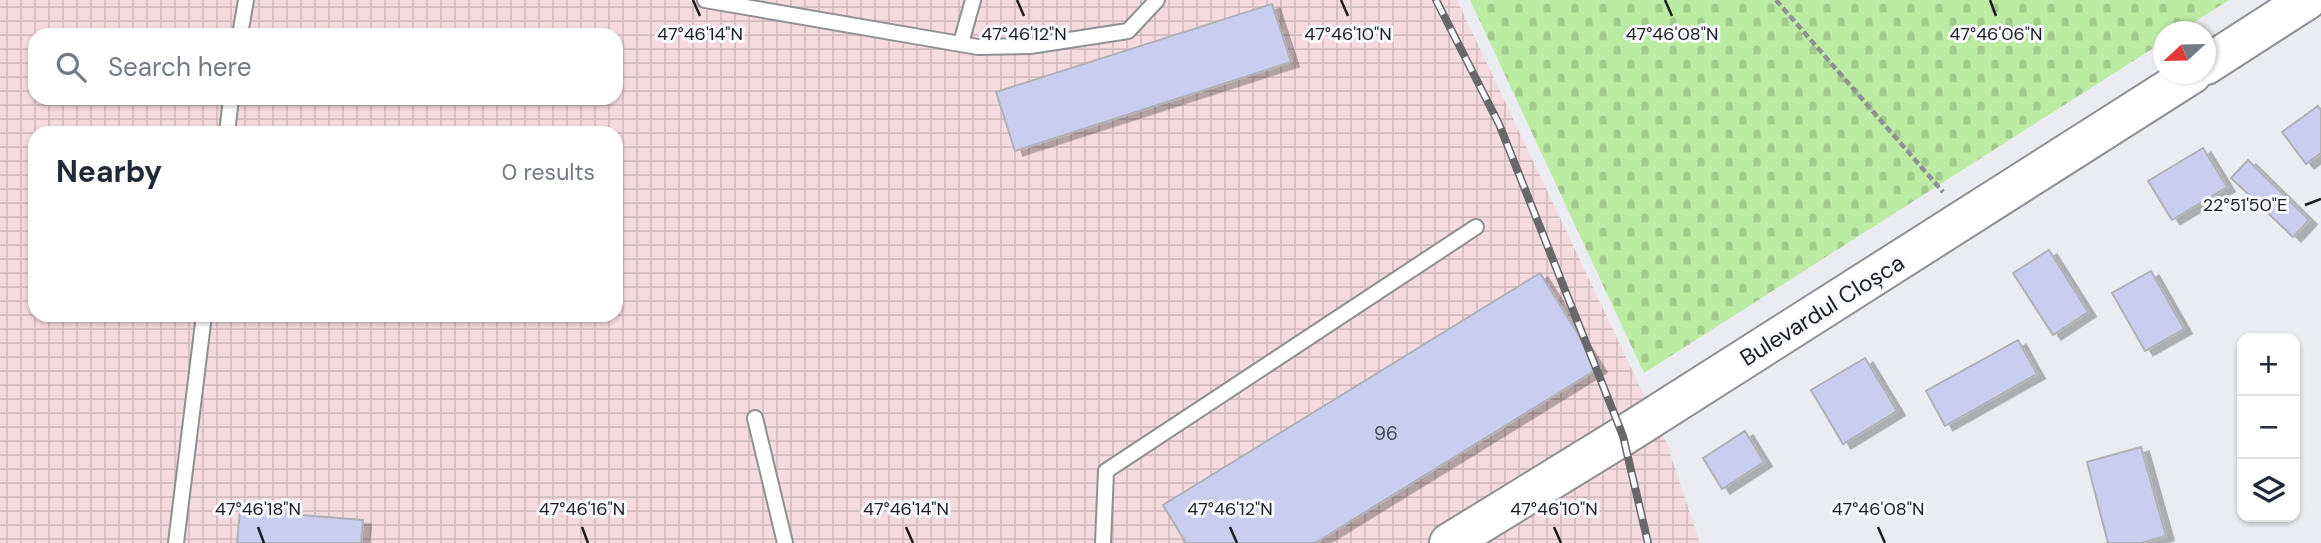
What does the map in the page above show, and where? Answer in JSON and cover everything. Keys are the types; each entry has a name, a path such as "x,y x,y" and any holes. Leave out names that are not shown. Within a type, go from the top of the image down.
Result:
{"main road":[{"path":"2216,59 2307,0"},
{"name":"Bulevardul Cloșca","path":"1449,543 1623,436 2176,84"}],"lane":[{"path":"241,28 246,0"},
{"path":"705,0 735,2 978,47 1030,46 1128,31 1157,0"},
{"path":"961,43 973,0"},
{"path":"228,126 230,105"},
{"path":"1103,543 1106,471 1476,227"},
{"path":"176,543 203,322"},
{"path":"755,418 785,543"}],"path":[{"path":"1776,0 1918,162"}],"shaded area":[{"path":"0,0 1457,0 1667,444 1700,543 0,543"}],"green space":[{"path":"1470,0 2229,0 2196,21 2153,21 2153,48 1644,373"}],"building":[{"path":"1272,4 1291,62 1015,151 996,92"},
{"path":"2318,106 2321,110 2321,153 2306,164 2282,132"},
{"path":"2203,148 2227,187 2172,220 2148,181"},
{"path":"2248,160 2309,220 2293,237 2231,178"},
{"path":"2049,250 2088,312 2053,335 2013,273"},
{"path":"2151,271 2184,329 2145,351 2112,293"},
{"path":"1540,273 1599,368 1315,543 1186,543 1163,505"},
{"path":"2018,340 2037,374 1945,426 1926,391"},
{"path":"1865,358 1897,411 1843,444 1811,390"},
{"path":"1745,431 1764,462 1722,489 1703,458"},
{"path":"2141,447 2166,536 2141,543 2108,543 2087,462"},
{"path":"240,510 363,520 361,543 237,543"}],"railway":[{"path":"1436,0 1499,124 1623,436 1648,543"}]}
